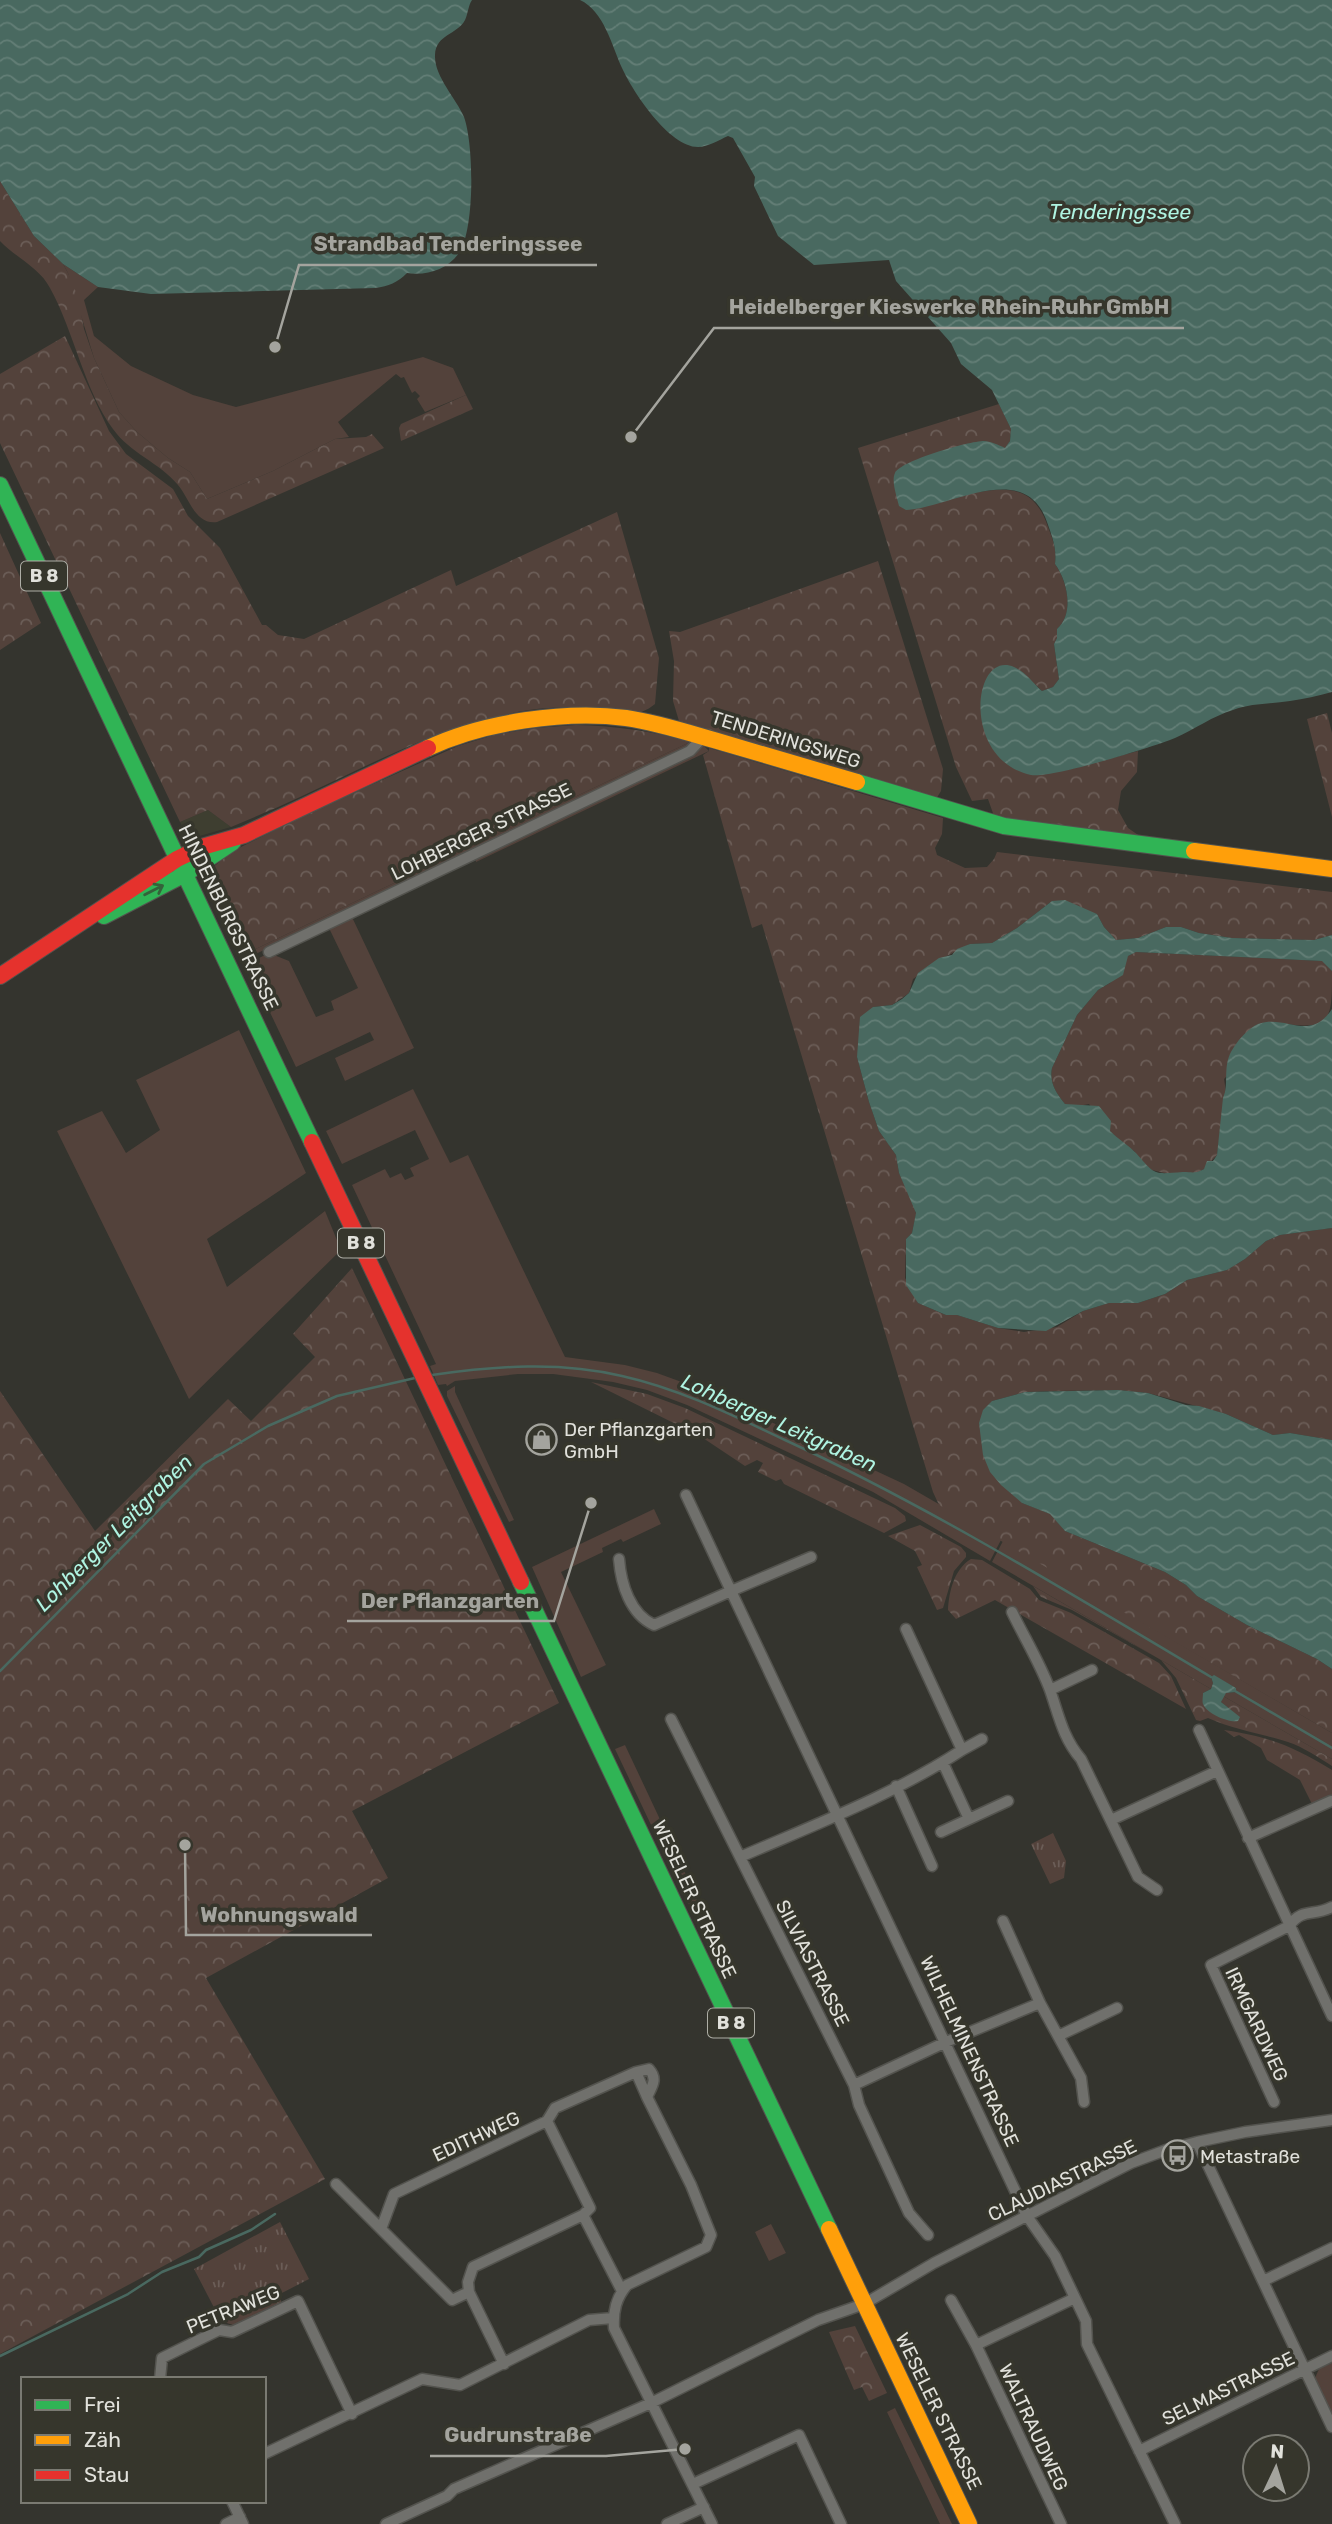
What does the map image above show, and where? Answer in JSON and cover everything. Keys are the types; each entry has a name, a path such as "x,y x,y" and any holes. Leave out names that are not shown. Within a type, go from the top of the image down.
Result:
{"main road":[{"name":"HINDENBURGSTRASSE","path":"0,485 420,1368"},
{"name":"TENDERINGSWEG","path":"50,944 185,874 243,835 437,744 500,725 580,716 617,717 663,725 1004,826 1332,869"},
{"name":"TENDERINGSWEG","path":"50,944 177,859 202,847 243,835"},
{"path":"0,976 50,944"},
{"name":"WESELER STRASSE","path":"420,1368 970,2524"}],"street":[{"name":"LOHBERGER STRASSE","path":"269,952 690,751 704,736"},
{"name":"WILHELMINENSTRASSE","path":"686,1495 1027,2216 1055,2256 1086,2321 1087,2344 1175,2524"},
{"path":"619,1559 621,1580 640,1618 654,1625 811,1556"},
{"path":"1012,1612 1050,1690 1070,1747 1081,1759 1138,1877 1157,1890"},
{"path":"906,1629 962,1750"},
{"path":"1050,1690 1092,1670"},
{"name":"SILVIASTRASSE","path":"671,1719 854,2085 859,2105 909,2213 928,2235"},
{"path":"1199,1730 1332,2016"},
{"path":"740,1857 896,1786 943,1763 982,1739"},
{"path":"943,1763 969,1819"},
{"path":"1111,1820 1217,1771"},
{"path":"896,1786 932,1866"},
{"path":"941,1832 1008,1801"},
{"path":"1248,1838 1331,1801"},
{"path":"1289,1926 1296,1916 1320,1913 1332,1906"},
{"path":"1003,1921 1040,2003 1081,2078 1084,2102"},
{"name":"IRMGARDWEG","path":"1274,2102 1211,1965 1289,1926"},
{"path":"854,2085 946,2042 1040,2003"},
{"path":"1058,2036 1117,2008"},
{"path":"547,2121 555,2108 636,2072 649,2069 653,2074 655,2080 647,2097 686,2174 711,2235 706,2247 634,2280 622,2291 615,2307 614,2328 712,2524"},
{"name":"CLAUDIASTRASSE","path":"386,2524 408,2519 454,2489 652,2403 818,2320 864,2304 934,2263 1131,2163 1197,2142 1245,2132 1332,2120"},
{"name":"EDITHWEG","path":"381,2229 394,2194 547,2121 590,2208 583,2216 622,2291"},
{"path":"1197,2142 1332,2427"},
{"path":"336,2184 452,2300 469,2292"},
{"path":"504,2364 469,2292 468,2282 474,2267 583,2216"},
{"path":"1263,2281 1332,2248"},
{"path":"976,2345 1075,2298"},
{"name":"WALTRAUDWEG","path":"951,2300 976,2345 1061,2524"},
{"name":"PETRAWEG","path":"160,2377 162,2358 219,2330 232,2332 298,2301 352,2414"},
{"path":"266,2453 422,2379 460,2385 589,2320 613,2318"},
{"name":"SELMASTRASSE","path":"1139,2451 1332,2356"},
{"path":"693,2484 799,2435 841,2524"},
{"path":"226,2524 241,2520 233,2503"},
{"path":"667,2524 704,2507"}],"shaded area":[{"path":"208,810 231,827 196,837 186,835 180,822"}],"green space":[{"path":"0,181 34,236 63,264 68,273 78,297 84,329 94,358 119,412 137,432 190,472 207,499 273,471 335,439 366,437 372,434 384,448 217,522 203,519 171,477 120,437 103,414 46,281 0,241"},
{"path":"63,264 98,287 84,300 94,336 131,366 193,395 236,407 423,357 453,368 466,395 425,412 417,399 420,396 415,391 412,393 404,377 396,374 338,422 349,437 335,439 273,471 207,499 190,472 137,432 119,412 94,358"},
{"path":"65,336 109,431 126,454 173,489 188,516 220,548 262,625 266,625 278,635 304,639 451,570 456,586 617,512 659,658 655,704 641,712 561,708 498,716 412,745 231,827 208,810 180,822 0,443 0,374"},
{"path":"466,395 473,409 401,441 401,424"},
{"path":"999,404 1011,429 1010,441 980,492 1014,491 1023,494 1037,506 1051,536 1055,564 1066,588 1066,614 1057,629 1054,644 1059,679 1053,687 1042,691 1035,684 1067,770 1138,751 1137,772 1121,791 1118,810 1128,828 1141,837 994,816 988,799 972,801 956,767 858,448"},
{"path":"0,533 41,623 0,650"},
{"path":"878,561 943,769 941,791 936,799 679,721 673,701 674,661 669,631 680,632"},
{"path":"1327,713 1332,733 1332,817 1307,719"},
{"path":"576,725 634,730 690,742 243,955 207,878 211,869 224,858 313,811 458,746 494,735"},
{"path":"690,742 686,751 245,959 243,955"},
{"path":"704,746 709,751 476,862 475,856"},
{"path":"709,748 943,818 942,834 935,848 937,855 965,868 987,867 997,852 1332,892 1332,935 1314,940 1232,938 1181,927 1166,927 1138,938 1116,940 1097,914 1052,901 992,943 970,944 945,957 913,979 909,993 892,1005 873,1007 857,1057 879,1131 896,1155 899,1173 916,1214 912,1233 906,1239 905,1278 918,1303 946,1315 957,1315 998,1328 1024,1332 1057,1327 1083,1311 1109,1303 1138,1303 1165,1294 1187,1280 1227,1270 1266,1241 1280,1235 1332,1228 1332,1440 1290,1433 1273,1435 1226,1414 1148,1393 1118,1390 1025,1392 992,1401 1022,1503 1051,1514 1065,1531 1165,1572 1186,1585 1197,1596 1332,1669 1332,1733 939,1505 762,924 752,928 703,755"},
{"path":"351,915 414,1048 345,1081 335,1058 374,1040 370,1032 296,1067 247,964 269,953 289,961 316,1017 334,1010 331,1001 358,988 328,926"},
{"path":"1136,952 1323,961 1332,971 1331,1001 1325,1019 1309,1025 1278,1023 1224,1079 1226,1092 1217,1155 1195,1174 1168,1174 1148,1169 1134,1151 1110,1131 1089,1104 1065,1104 1052,1083 1052,1068 1077,1015 1098,990 1110,983 1128,956"},
{"path":"239,1030 306,1173 207,1239 227,1287 325,1211 341,1250 189,1399 57,1131 102,1111 126,1153 160,1130 136,1080"},
{"path":"413,1089 450,1163 468,1155 565,1357 625,1365 698,1388 904,1484 1001,1540 990,1561 873,1492 687,1405 647,1390 613,1382 553,1374 518,1374 455,1381 447,1386 438,1385 430,1366 436,1364 352,1185 385,1169 390,1178 401,1173 405,1180 414,1176 410,1168 429,1159 415,1130 342,1164 326,1131"},
{"path":"352,1268 559,1703 352,1811 388,1878 206,1978 325,2179 0,2354 0,1391 95,1531 228,1399 251,1421 315,1357 293,1334"},
{"path":"591,1382 647,1394 685,1408 895,1508 905,1516 906,1521 884,1533 784,1484 781,1479 776,1481 758,1472 763,1463 757,1460 745,1466 700,1436"},
{"path":"455,1386 455,1392 514,1520 509,1522 447,1396 447,1391"},
{"path":"654,1509 661,1524 623,1542 621,1539 602,1548 603,1552 561,1572 606,1665 581,1677 532,1567"},
{"path":"920,1525 961,1547 966,1553 966,1557 954,1571 943,1608 937,1610 917,1567 922,1565 915,1551 888,1536"},
{"path":"1003,1541 1332,1733 1332,1759 1223,1696 1236,1692 1236,1688 1214,1676 1211,1677 1211,1689 992,1562"},
{"path":"971,1559 982,1560 1030,1589 1039,1600 1071,1613 1159,1663 1171,1676 1186,1709 995,1600 956,1619 948,1610 951,1589 960,1569"},
{"path":"1033,1586 1157,1658 1072,1610 1041,1597"},
{"path":"1161,1660 1211,1689 1203,1693 1239,1717 1221,1702 1223,1696 1332,1759 1332,1766 1288,1742 1208,1718 1196,1720 1176,1678"},
{"path":"1224,1730 1280,1744 1332,1770 1332,1798 1313,1806 1300,1780 1267,1760 1261,1748"},
{"path":"625,1745 728,1964 719,1968 615,1749"},
{"path":"1053,1833 1066,1861 1064,1878 1050,1884 1031,1844"},
{"path":"280,2222 309,2279 280,2294 281,2302 233,2325 221,2321 194,2269"},
{"path":"771,2224 786,2253 769,2261 755,2232"},
{"path":"855,2326 887,2393 869,2401 862,2387 854,2390 829,2332"},
{"path":"1332,2363 1332,2415 1315,2378 1319,2369"},
{"path":"895,2408 952,2524 940,2524 887,2412"}],"water":[{"path":"0,0 472,0 465,20 439,43 435,55 438,71 464,117 470,146 470,207 468,226 459,253 442,268 421,274 407,273 392,284 375,288 151,294 98,287 63,264 34,236 0,181"},
{"name":"Tenderingssee","path":"580,0 1332,0 1332,692 1240,708 1163,742 1058,772 1031,775 1008,765 993,749 984,729 980,709 982,689 989,674 1000,666 1018,669 1042,691 1053,687 1059,679 1054,644 1057,629 1066,614 1067,596 1063,579 1055,564 1055,547 1047,522 1036,503 1022,493 1004,490 984,491 906,510 899,506 894,480 895,473 900,468 951,448 984,441 1005,448 1010,441 1011,429 992,390 961,364 951,343 896,281 889,260 814,265 778,236 754,186 755,177 733,138 728,136 710,145 698,147 687,145 675,138 643,104 627,78 601,21 588,5"},
{"path":"1065,900 1097,914 1116,940 1138,938 1166,927 1181,927 1232,938 1314,940 1332,935 1332,971 1322,961 1136,952 1128,956 1123,975 1098,990 1077,1015 1051,1073 1054,1087 1065,1104 1099,1106 1111,1121 1110,1131 1152,1170 1160,1173 1196,1172 1204,1169 1207,1161 1213,1161 1217,1155 1228,1061 1239,1041 1258,1024 1279,1022 1306,1026 1323,1019 1332,1009 1332,1228 1280,1235 1266,1241 1227,1270 1187,1280 1165,1294 1138,1303 1109,1303 1083,1311 1046,1331 998,1328 957,1315 946,1315 918,1303 906,1285 906,1239 912,1233 916,1213 899,1173 896,1155 879,1131 869,1102 857,1057 860,1017 873,1007 892,1005 902,999 909,993 918,973 939,958 952,955 957,949 970,944 992,943 1052,901"},
{"path":"1118,1390 1148,1393 1186,1405 1199,1406 1226,1414 1273,1435 1290,1433 1332,1440 1332,1669 1197,1596 1186,1585 1165,1572 1065,1531 1050,1514 1022,1503 990,1472 983,1455 979,1423 983,1410 992,1401 1025,1392"},
{"path":"1214,1675 1236,1688 1236,1692 1226,1693 1221,1702 1240,1717 1238,1721 1229,1721 1205,1708 1203,1693 1211,1689 1211,1677"}],"waterway":[{"name":"Lohberger Leitgraben","path":"432,1375 503,1367 575,1368 643,1381 685,1395 840,1466 894,1494 1001,1553 1211,1677"},
{"name":"Lohberger Leitgraben","path":"0,1671 204,1464 268,1426 337,1396 415,1378"},
{"name":"Lohberger Leitgraben","path":"1235,1691 1332,1748"},
{"path":"0,2356 128,2294 162,2272 199,2257 206,2250 251,2230 275,2214"}],"traffic: fast":[{"path":"0,485 312,1142"},
{"path":"857,782 1004,826 1194,851"},
{"path":"104,916 185,874 233,842"},
{"path":"521,1582 829,2229"}],"traffic: slow":[{"path":"428,748 474,731 525,720 603,716 664,726 857,782"},
{"path":"1194,851 1332,869"},
{"path":"829,2229 969,2524"}],"traffic: jam":[{"path":"0,976 177,859 202,847 244,835 428,748"},
{"path":"312,1142 521,1582"}],"place":[{"name":"Strandbad Tenderingssee","path":"275,347"},
{"name":"Heidelberger Kieswerke Rhein-Ruhr GmbH","path":"631,437"},
{"name":"Der Pflanzgarten GmbH","path":"541,1440"},
{"name":"Der Pflanzgarten","path":"591,1503"},
{"name":"Wohnungswald","path":"185,1845"},
{"name":"Metastraße","path":"1177,2156"},
{"name":"Gudrunstraße","path":"685,2449"}]}
